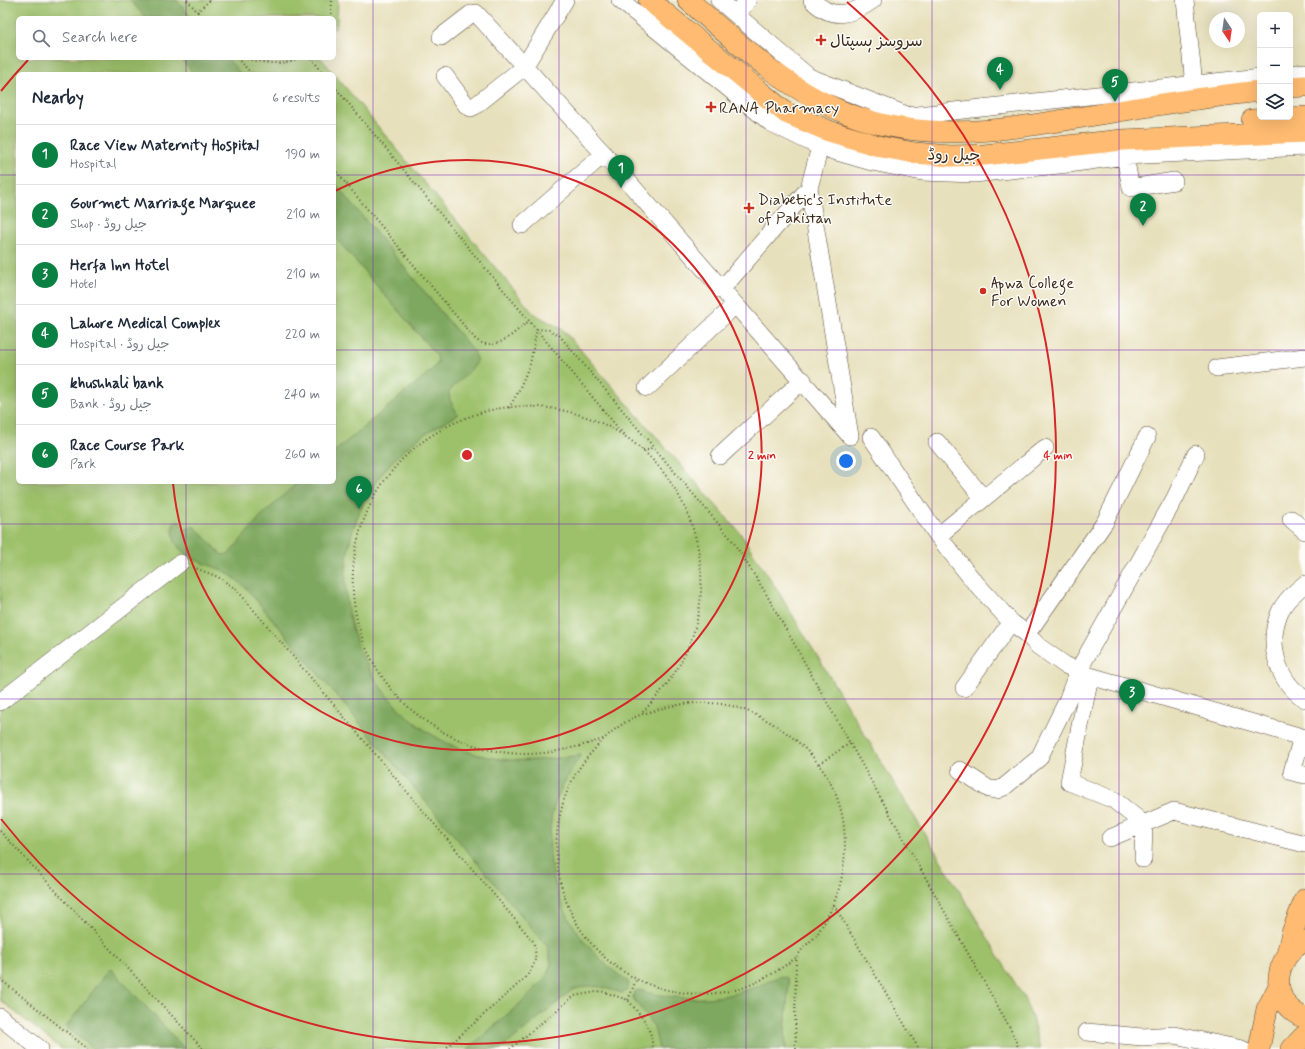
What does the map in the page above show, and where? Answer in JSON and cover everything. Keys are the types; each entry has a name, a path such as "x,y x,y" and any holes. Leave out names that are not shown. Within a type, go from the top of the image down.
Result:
{"main road":[{"name":"جیل روڈ","path":"649,0 786,112 852,139 915,153 951,156 1123,148 1198,137 1305,132"},
{"name":"جیل روڈ","path":"688,0 747,52 800,90 856,117 879,124 922,132 977,132 1257,89"},
{"path":"1293,87 1305,86"},
{"path":"1293,101 1305,100"},
{"path":"1198,137 1234,121 1305,117"},
{"path":"1305,899 1292,933 1287,954 1280,970 1279,986 1283,998 1290,1008 1305,1018"},
{"path":"1287,954 1296,945 1305,941"},
{"path":"1258,1049 1267,1009 1279,986"},
{"path":"1292,1049 1305,1035"}],"street":[{"path":"445,76 467,106 470,108 476,106 524,67 565,0"},
{"path":"620,0 771,123 820,147 872,162 922,172 974,174 1068,164 1123,148 1305,147"},
{"path":"719,0 808,77 909,116 1194,85 1257,89"},
{"path":"736,14 748,0"},
{"path":"812,0 827,12 840,14 852,12 873,0"},
{"path":"1185,0 1194,85"},
{"path":"441,37 471,14 476,13 604,154 721,290 803,380 850,436 809,188 820,147"},
{"path":"1293,74 1305,72"},
{"path":"1123,148 1131,188 1174,181"},
{"path":"522,226 604,154"},
{"path":"721,290 809,188"},
{"path":"647,388 735,305"},
{"path":"1217,368 1305,357"},
{"path":"720,456 803,380"},
{"path":"871,437 938,536 972,579 1011,622 1053,657 1084,674 1303,737 1292,772 1305,775"},
{"path":"1027,634 1105,522 1147,437"},
{"path":"936,442 983,498"},
{"path":"938,536 1045,448"},
{"path":"960,770 989,789 997,790 1038,758 1067,701 1084,674 1175,498 1196,454"},
{"path":"1291,519 1305,531"},
{"path":"0,702 180,563"},
{"path":"1305,584 1291,595 1279,614 1274,635 1275,657 1283,677 1298,694 1305,699"},
{"path":"964,688 1011,622"},
{"path":"1084,674 1069,782 1114,800 1144,824"},
{"path":"1110,838 1174,811 1305,844"},
{"path":"1143,859 1144,824"},
{"path":"0,1017 40,1049"},
{"path":"1087,1032 1142,1037 1159,1034 1174,1035 1242,1049"}],"path":[{"path":"187,0 201,16"},
{"path":"197,12 210,0"},
{"path":"331,16 332,0"},
{"path":"239,60 250,72"},
{"path":"251,60 266,64 280,63 291,60"},
{"path":"313,60 322,72"},
{"path":"336,88 626,437"},
{"path":"336,171 476,340 482,344 490,345 500,343 529,321"},
{"path":"509,408 518,392 530,364 537,329"},
{"path":"537,329 549,330 559,335 732,540 765,592 1010,1028 1019,1049"},
{"path":"603,738 563,750 527,754 490,750 456,739 424,721 397,697 376,667 361,634 354,599 354,562 361,527 379,488 398,464 411,451 440,430 474,415 509,408 546,408 570,412 598,422 626,437 642,450 669,478 687,510 698,544 702,580 698,616 687,651 668,682 640,714"},
{"path":"642,450 649,450 653,446"},
{"path":"180,563 218,576 236,589 533,941 536,949 536,960 533,969 524,979 445,1049"},
{"path":"699,703 739,708 775,724 797,739 819,764 833,790 843,825 845,848 842,877 834,905 818,933 797,957 769,977 737,990 702,995 668,992 636,980 608,961 589,941 570,912 559,882 556,852 558,820 567,787 583,761 603,738 621,724 640,714 672,704 699,703"},
{"path":"819,764 850,743"},
{"path":"0,831 203,1049"},
{"path":"834,905 919,1049"},
{"path":"796,1049 795,1013 797,957"},
{"path":"0,979 88,1049"},
{"path":"628,1000 636,980"},
{"path":"510,1049 574,996 601,991 614,994 628,1000 645,1022 651,1035 653,1049"}],"green space":[{"path":"0,0 338,0 336,26 336,16 16,16 16,60 323,60 333,72 16,72 16,484 336,484 336,76 533,313 563,330 740,533 776,588 1024,998 1032,1018 1040,1049 62,1049 0,1000"},
{"path":"130,0 176,0 190,16 144,16"},
{"path":"182,60 229,60 239,72 192,72"},
{"path":"336,184 474,352 477,362 449,392 450,400 458,415 436,427 406,448 388,466 380,476 358,516 347,558 347,600 356,641 375,679 402,712 437,738 479,755 504,760 543,760 581,755 562,786 552,813 550,846 552,869 557,892 577,932 609,967 628,982 629,986 626,991 622,993 601,987 587,986 572,990 501,1049 468,1049 524,1000 546,977 551,964 548,947 246,588 226,572 186,554 176,543 174,536 173,524 179,521 184,530 194,526 222,555 229,554 260,517 296,484 336,484 336,450 432,370 438,362 437,356 336,238"},
{"path":"110,968 185,1049 94,1049 66,1027"},
{"path":"780,976 787,978 789,983 785,1030 786,1049 659,1049 654,1027 633,998 634,992 638,990 676,997 711,998 745,991"}],"place":[{"name":"سروسز ہسپتال","path":"821,40"},
{"name":"Lahore Medical Complex","path":"1000,90"},
{"name":"khushhali bank","path":"1115,102"},
{"name":"RANA Pharmacy","path":"711,107"},
{"name":"Race View Maternity Hospital","path":"621,188"},
{"name":"Diabetic's Institute of Pakistan","path":"749,208"},
{"name":"Gourmet Marriage Marquee","path":"1143,226"},
{"name":"Apwa College For Women","path":"983,291"},
{"name":"Race Course Park","path":"359,509"},
{"name":"Herfa Inn Hotel","path":"1132,712"}]}
